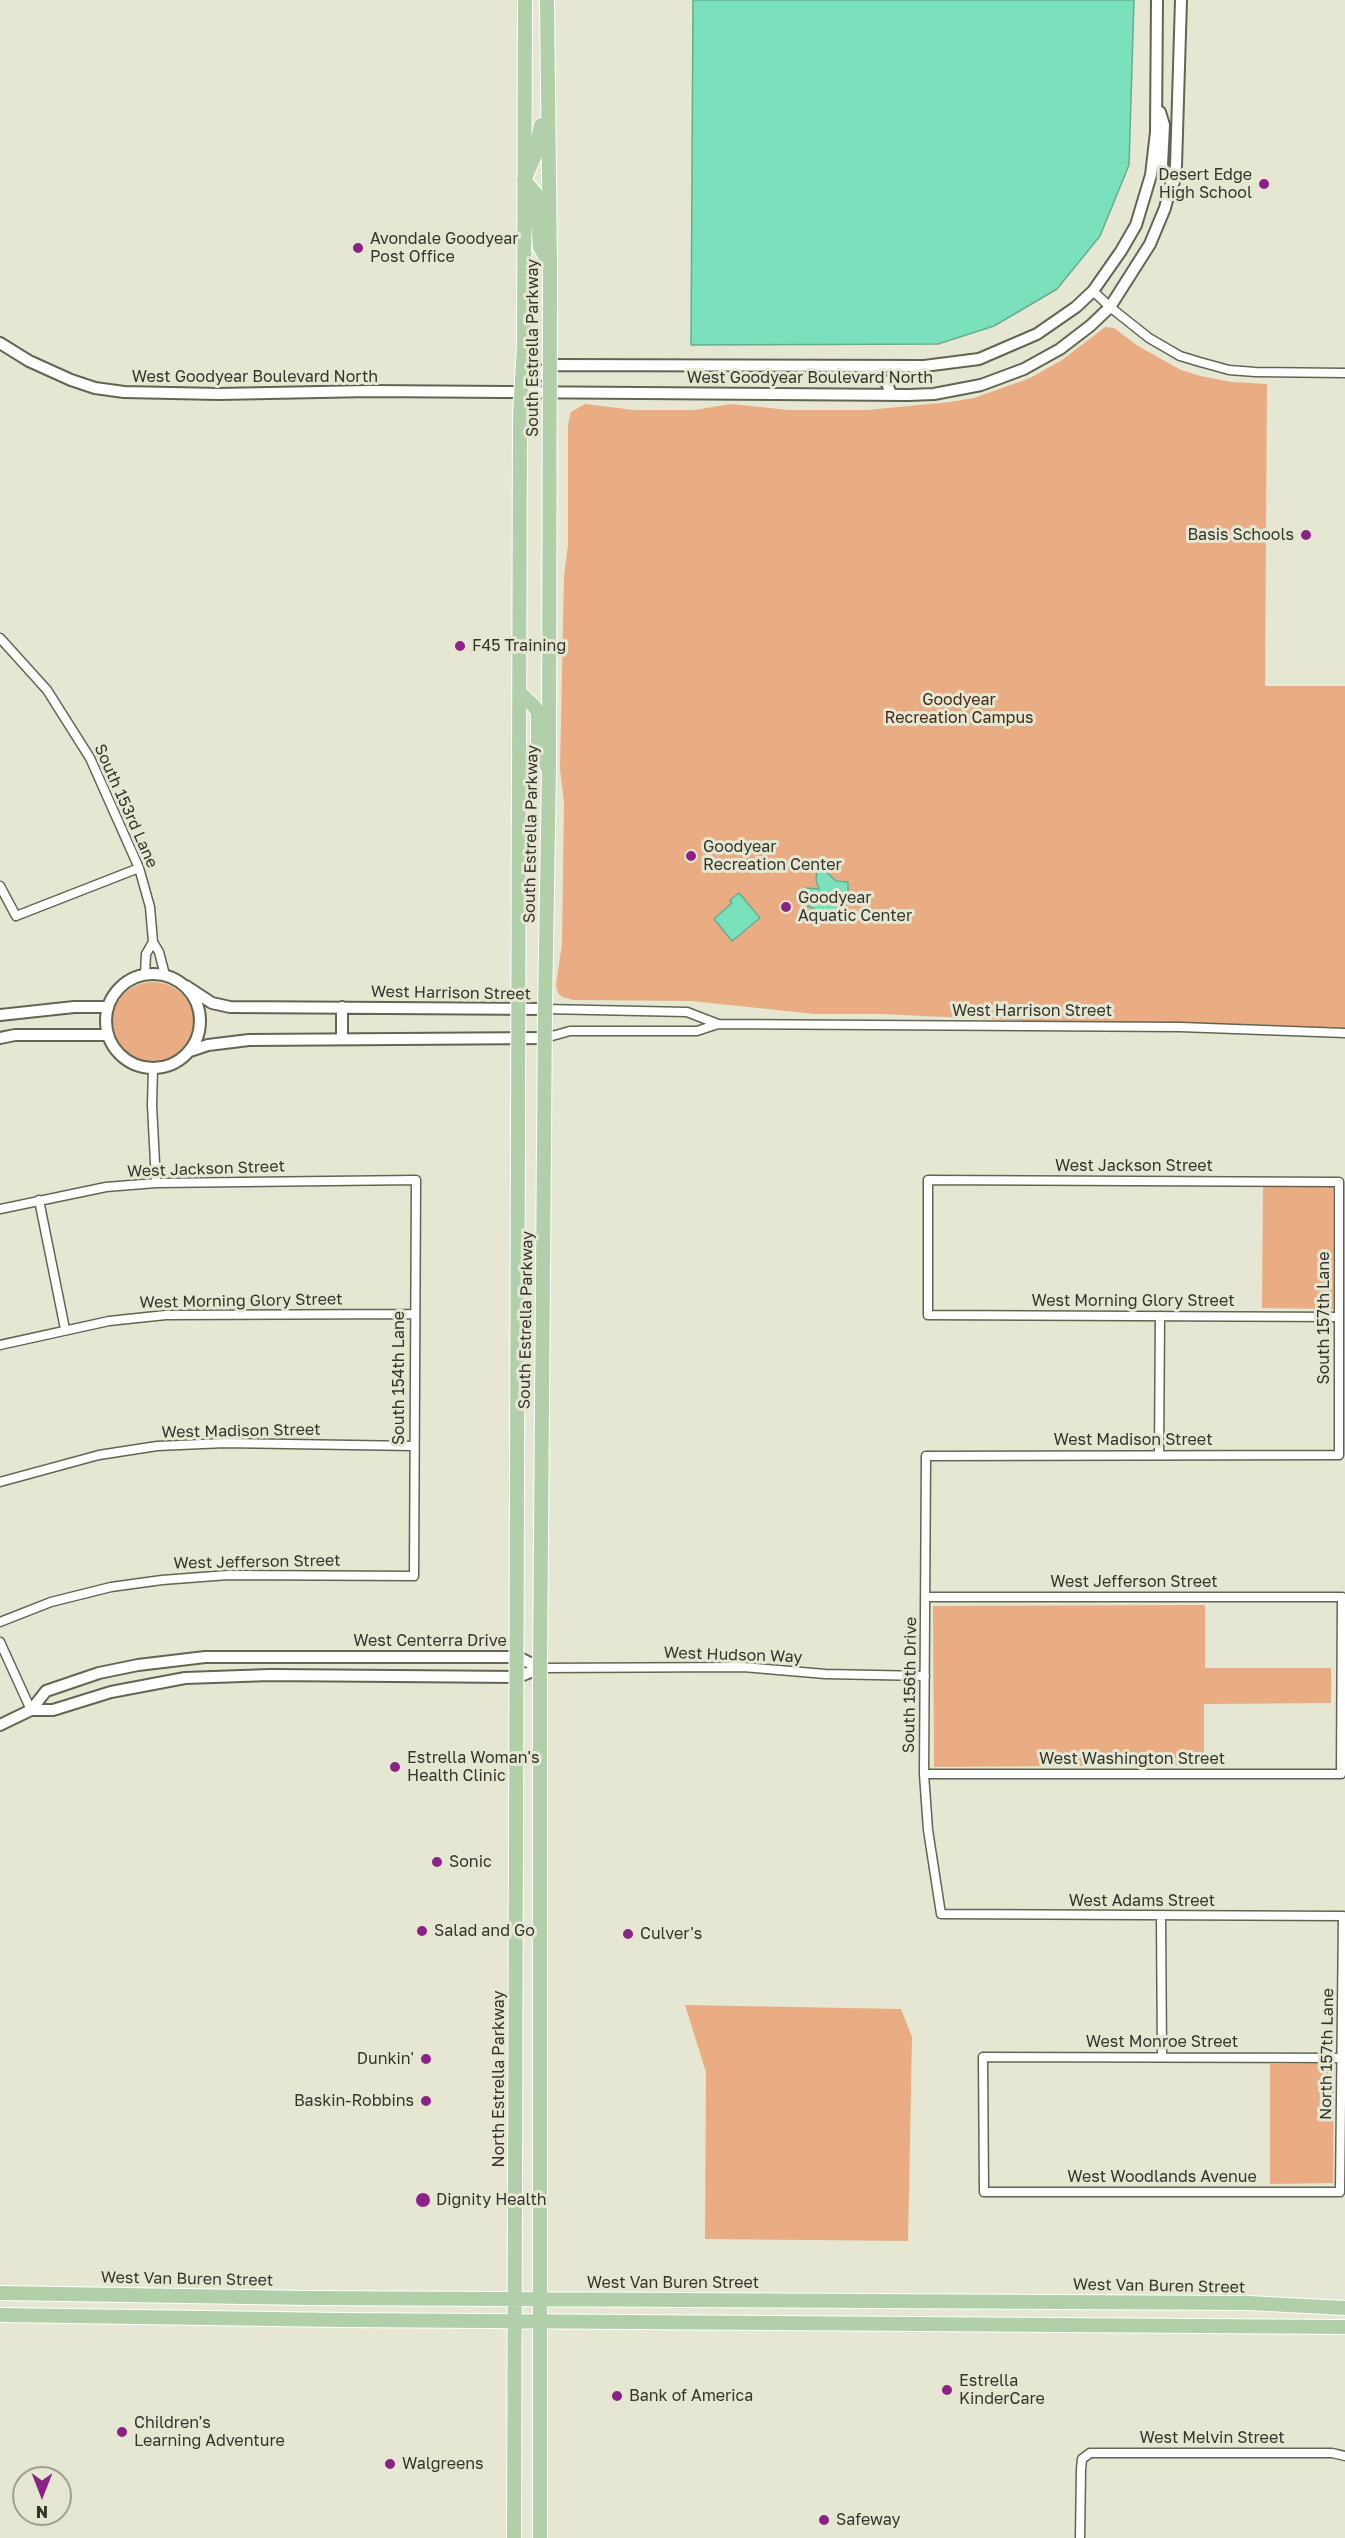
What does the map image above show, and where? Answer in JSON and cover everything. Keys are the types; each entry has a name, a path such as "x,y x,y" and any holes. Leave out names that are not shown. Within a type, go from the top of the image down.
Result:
{"main road":[{"name":"South Estrella Parkway","path":"518,1657 518,1009 525,0"},
{"name":"South Estrella Parkway","path":"540,1668 549,770 550,266 547,0"},
{"path":"547,89 535,155 524,180 536,194 540,247 550,266"},
{"path":"520,693 538,713 537,750 549,770"},
{"name":"North Estrella Parkway","path":"514,2538 518,1657"},
{"path":"540,1668 540,2538"},
{"path":"516,1992 540,1992"},
{"name":"West Van Buren Street","path":"0,2293 309,2298 1248,2303 1345,2308"},
{"path":"222,2295 222,2318"},
{"path":"848,2300 848,2324"},
{"path":"0,2315 1345,2327"}],"street":[{"path":"1157,0 1156,99 1164,125 1162,165 1164,172 1174,182"},
{"name":"West Goodyear Boulevard North","path":"0,343 29,361 71,380 95,388 124,392 891,395 934,394 981,385 1024,369 1060,349 1090,326 1110,307 1150,244 1174,182 1178,146 1181,0"},
{"name":"West Goodyear Boulevard North","path":"550,365 924,366 979,358 1037,334 1076,307 1093,291 1122,251 1141,209 1154,154 1156,99"},
{"path":"1093,291 1162,347 1200,363 1229,370 1255,372 1345,373"},
{"path":"521,392 550,365"},
{"path":"862,366 887,383 891,395"},
{"name":"South 153rd Lane","path":"0,638 47,690 90,758 139,868 150,907 153,942 159,952 165,975"},
{"path":"0,886 16,916 139,868"},
{"name":"South 153rd Lane","path":"145,974 146,954 153,942"},
{"path":"145,974 165,975 186,986 195,997 200,1011 201,1025 190,1051 180,1060 167,1066 153,1068 139,1066 125,1059 114,1048 105,1021 107,1007 114,993 125,982 145,974"},
{"name":"West Harrison Street","path":"186,986 212,1003 230,1007 687,1012 718,1024"},
{"path":"0,1015 74,1007 107,1007"},
{"path":"342,1007 342,1038"},
{"name":"West Harrison Street","path":"190,1051 228,1041 342,1038 519,1039 545,1038 570,1031 697,1031 718,1024 1171,1027 1345,1033"},
{"path":"0,1038 15,1035 108,1035"},
{"path":"153,1068 152,1105 156,1183"},
{"name":"West Jackson Street","path":"928,1315 928,1179 1339,1182"},
{"name":"West Jackson Street","path":"0,1209 106,1187 156,1183 416,1180"},
{"name":"South 154th Lane","path":"414,1576 413,1314 416,1180"},
{"name":"South 157th Lane","path":"1339,1182 1342,1245 1339,1317 1340,1455"},
{"path":"39,1200 65,1329"},
{"name":"West Morning Glory Street","path":"0,1345 65,1329 166,1314 413,1314"},
{"name":"West Morning Glory Street","path":"928,1315 1339,1317"},
{"path":"1160,1316 1160,1455"},
{"name":"West Madison Street","path":"0,1482 99,1455 157,1446 225,1443 414,1446"},
{"name":"West Madison Street","path":"926,1456 1340,1455"},
{"name":"South 156th Drive","path":"926,1456 927,1597 924,1774 928,1830 941,1914"},
{"name":"West Jefferson Street","path":"0,1622 51,1602 111,1587 162,1580 228,1575 414,1576"},
{"name":"West Jefferson Street","path":"927,1597 1342,1597 1341,1774"},
{"path":"0,1642 31,1710"},
{"name":"West Centerra Drive","path":"31,1710 46,1691 99,1673 162,1661 236,1656 518,1657 540,1668"},
{"path":"162,1661 165,1681"},
{"name":"West Hudson Way","path":"540,1668 743,1667 825,1674 925,1676"},
{"name":"West Centerra Drive","path":"0,1725 31,1710 53,1710 111,1692 185,1678 270,1675 518,1677 540,1668"},
{"name":"West Washington Street","path":"924,1774 1341,1774"},
{"name":"West Adams Street","path":"941,1914 1161,1917 1343,1916"},
{"name":"North 157th Lane","path":"1340,2192 1343,2129 1343,1916"},
{"path":"1161,1917 1162,2057"},
{"name":"West Monroe Street","path":"984,2192 983,2057 1342,2058"},
{"name":"West Woodlands Avenue","path":"984,2192 1340,2192"},
{"name":"West Melvin Street","path":"1080,2538 1082,2459 1090,2453 1311,2453 1345,2456"}],"green space":[{"name":"Goodyear Recreation Campus","path":"1105,327 1114,328 1138,346 1181,370 1232,382 1267,384 1265,686 1345,686 1345,1032 1154,1027 882,1014 815,1014 691,1001 574,1000 562,997 556,985 562,944 564,802 560,769 564,576 568,545 568,424 571,412 585,404 634,410 695,410 731,404 788,410 868,410 950,402 974,398 1030,378 1062,360"},
{"path":"153,982 169,985 182,994 191,1007 194,1023 191,1039 182,1052 169,1061 153,1064 137,1061 124,1052 115,1039 112,1023 115,1007 124,994 137,985"},
{"path":"1263,1186 1333,1186 1333,1309 1262,1308"},
{"path":"1205,1605 1205,1668 1331,1668 1331,1703 1204,1704 1204,1765 934,1767 933,1606"},
{"path":"685,2005 901,2009 912,2037 908,2241 705,2239 706,2072"},
{"path":"1334,2063 1333,2183 1270,2184 1270,2064"}],"shaded area":[{"path":"693,0 1134,0 1129,165 1100,236 1057,289 994,326 938,344 691,345"},
{"path":"824,870 836,881 848,882 848,894 834,913 826,915 796,900 806,888 819,889 816,880 817,871"},
{"path":"739,893 760,918 732,941 714,919 732,903 730,900"}],"place":[{"name":"Desert Edge High School","path":"1264,184"},
{"name":"Avondale Goodyear Post Office","path":"358,248"},
{"name":"Basis Schools","path":"1306,535"},
{"name":"F45 Training","path":"460,646"},
{"name":"Goodyear Recreation Center","path":"691,856"},
{"name":"Goodyear Aquatic Center","path":"786,907"},
{"name":"Estrella Woman's Health Clinic","path":"395,1767"},
{"name":"Sonic","path":"437,1862"},
{"name":"Salad and Go","path":"422,1931"},
{"name":"Culver's","path":"628,1934"},
{"name":"Dunkin'","path":"426,2059"},
{"name":"Baskin-Robbins","path":"426,2101"},
{"name":"Dignity Health","path":"423,2200"},
{"name":"Estrella KinderCare","path":"947,2390"},
{"name":"Bank of America","path":"617,2396"},
{"name":"Children's Learning Adventure","path":"122,2432"},
{"name":"Walgreens","path":"390,2464"},
{"name":"Safeway","path":"824,2520"}]}
